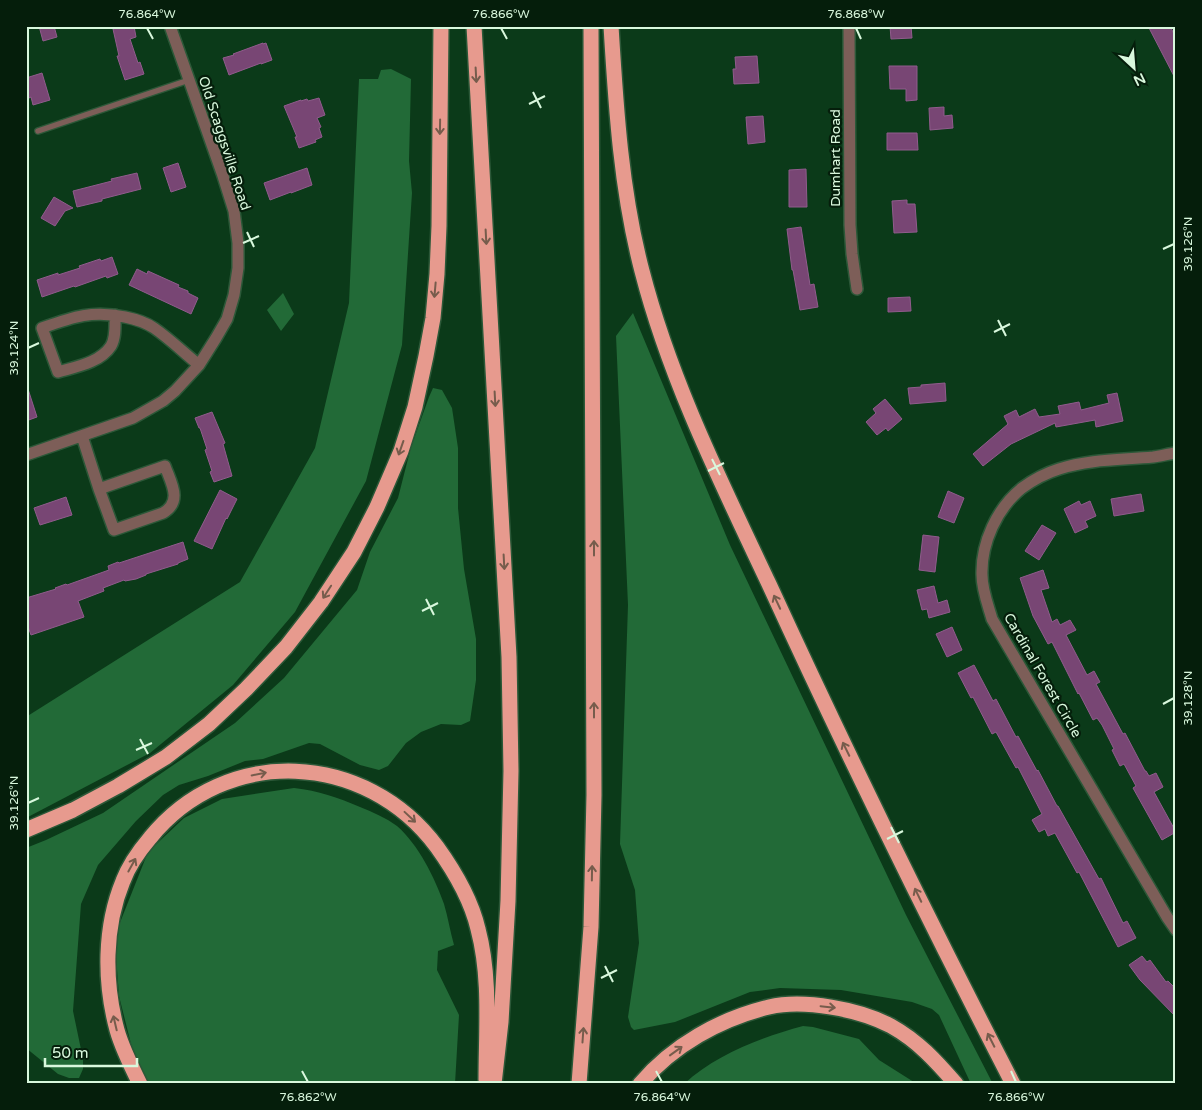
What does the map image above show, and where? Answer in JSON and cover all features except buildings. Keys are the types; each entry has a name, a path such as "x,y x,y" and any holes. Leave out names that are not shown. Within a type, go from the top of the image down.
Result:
{"highway":[{"path":"26,830 73,810 118,786 166,757 209,724 286,647 321,602 354,552 401,451 415,407 433,318 439,226 441,26"},
{"path":"474,26 510,685 511,771 508,901 494,1084"},
{"path":"579,1084 591,928 594,795 591,26"},
{"path":"611,26 616,103 628,208 641,269 655,318 673,368 705,447 801,654 889,838 1013,1084"},
{"path":"140,1084 117,1032 111,1004 109,981 108,942 114,910 123,880 138,852 160,825 184,804 214,787 242,777 272,771 301,771 332,776 358,784 407,814 428,836 451,866 469,899 485,960 486,1084"},
{"path":"640,1084 647,1075 674,1052 706,1032 738,1017 770,1007 803,1004 863,1014 891,1026 914,1041 935,1059 956,1084"}],"street":[{"name":"Old Scaggsville Road","path":"26,455 133,418 150,409 175,391 199,365 227,319 238,268 238,243 234,211 170,26"},
{"name":"Dumhart Road","path":"849,26 850,225 857,289"},
{"path":"115,315 115,333 112,346 103,355 92,361 58,372 42,328 74,317 94,314 115,315 135,319 152,327 199,365"},
{"path":"82,436 100,489 114,530 163,513 174,502 175,493 165,466 100,489"},
{"name":"Cardinal Forest Circle","path":"1176,452 1090,462 1060,469 1034,480 1016,494 995,522 988,536 982,575 985,596 992,620 1176,930"}],"lane":[{"path":"38,132 189,80"}],"green space":[{"path":"391,69 411,79 409,161 412,193 402,345 366,481 295,612 233,685 150,753 26,818 26,717 240,582 315,448 349,303 359,79 378,79 381,70"},
{"path":"283,293 294,314 281,331 267,310"},
{"path":"633,313 730,545 906,915 993,1084 971,1084 939,1015 932,1009 912,1002 841,990 780,988 750,992 675,1022 634,1030 631,1027 628,1017 639,943 635,890 620,844 628,605 616,336"},
{"path":"433,388 442,390 452,408 458,448 458,508 464,569 476,639 476,680 470,721 461,725 441,724 421,732 406,743 388,766 379,770 360,765 320,744 309,743 263,759 245,761 179,785 163,795 136,821 98,865 81,904 73,1011 83,1059 83,1069 79,1078 69,1078 58,1074 26,1048 26,848 103,813 235,723 284,678 357,590 370,552 398,498 411,447"},
{"path":"294,788 336,797 384,818 405,833 425,862 444,904 454,945 438,951 437,970 459,1015 455,1084 148,1084 142,1075 132,1048 119,996 116,956 119,925 148,852 184,818 222,799"},
{"path":"803,1026 859,1039 879,1060 917,1084 684,1084 725,1055 772,1035"}]}
